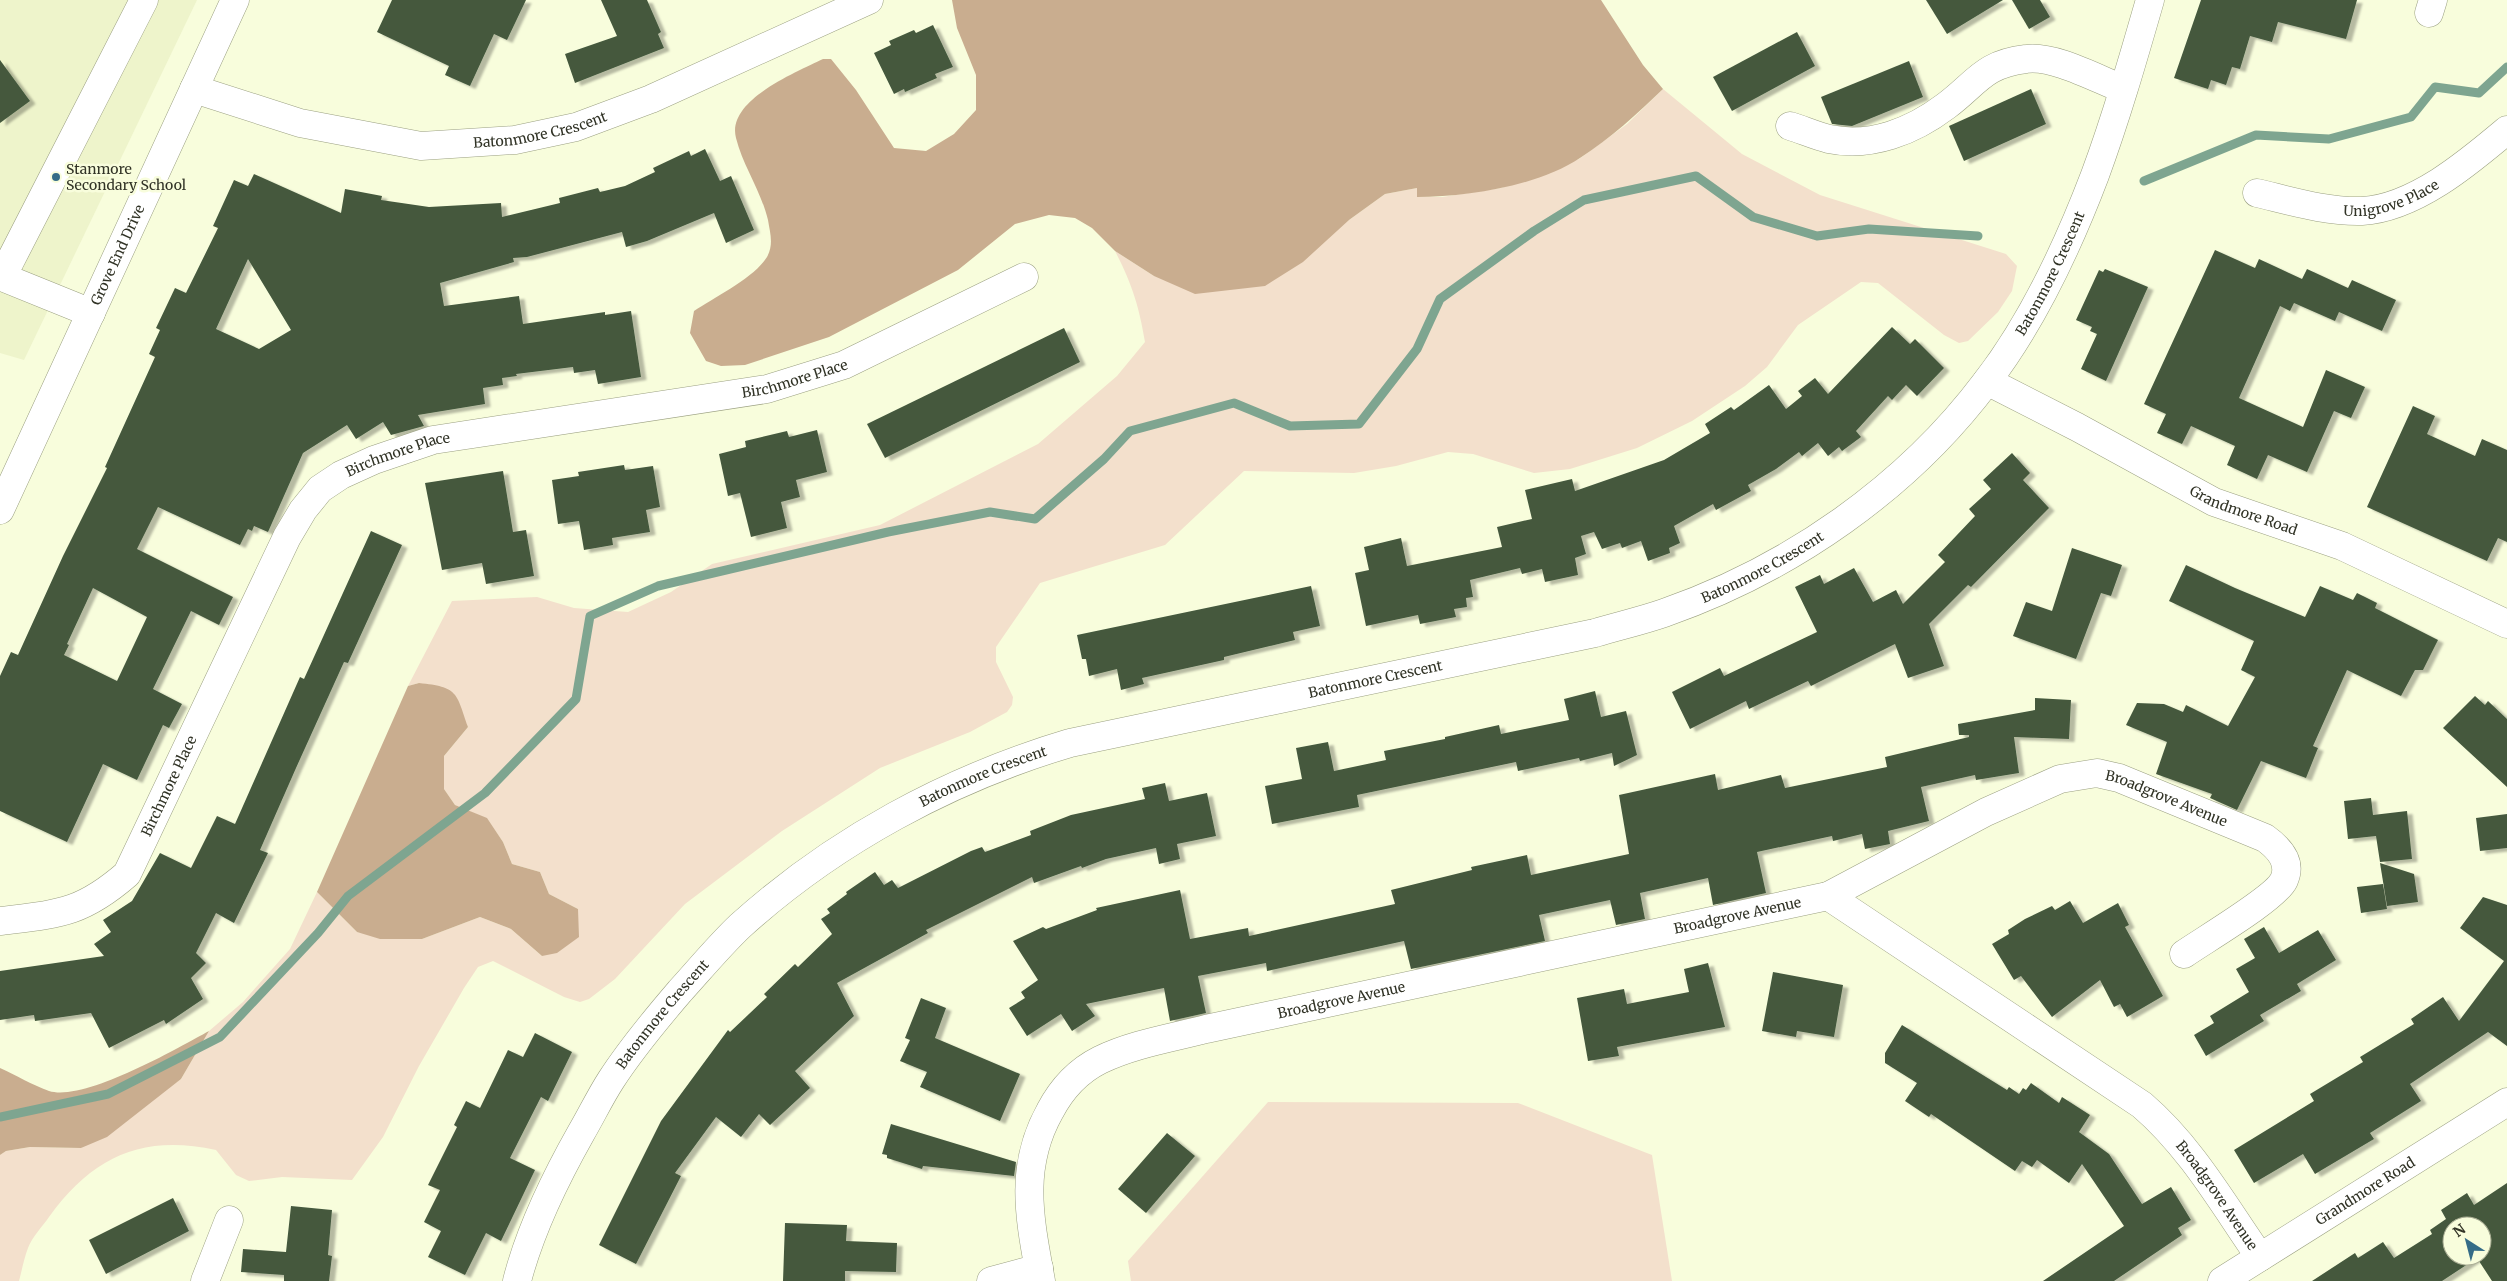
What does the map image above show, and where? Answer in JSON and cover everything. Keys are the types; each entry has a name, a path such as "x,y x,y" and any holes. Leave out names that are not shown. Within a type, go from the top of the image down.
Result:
{"street":[{"path":"91,313 1,277 144,0"},
{"name":"Grove End Drive","path":"0,508 236,0"},
{"name":"Batonmore Crescent","path":"194,89 300,123 421,146 515,140 576,127 651,99 869,0"},
{"name":"Batonmore Crescent","path":"517,1281 536,1225 566,1160 611,1080 659,1015 740,926 799,879 872,829 926,800 1003,766 1070,743 1595,633 1664,613 1768,566 1833,528 1884,490 1924,452 1987,381 2008,351 2038,298 2067,242 2095,175 2150,0"},
{"path":"1790,126 1830,139 1852,141 1884,139 1912,126 1946,106 1972,82 1996,66 2027,58 2049,60 2123,89"},
{"name":"Unigrove Place","path":"2257,193 2324,208 2362,211 2385,207 2416,194 2463,167 2507,130"},
{"name":"Birchmore Place","path":"0,921 63,913 87,903 107,891 127,874 287,537 303,510 320,489 341,475 374,460 433,440 767,389 844,365 1024,277"},
{"name":"Grandmore Road","path":"1987,381 2077,427 2214,502 2342,546 2507,624"},
{"name":"Broadgrove Avenue","path":"1040,1274 1029,1206 1028,1180 1031,1155 1039,1130 1058,1096 1076,1076 1099,1060 1124,1050 1206,1029 1828,896 1986,812 2060,779 2080,774 2096,774 2119,778 2265,838 2277,847 2285,859 2287,870 2283,882 2269,896 2184,954"},
{"name":"Broadgrove Avenue","path":"1828,896 2142,1105 2167,1126 2182,1145 2260,1257"},
{"name":"Grandmore Road","path":"2222,1281 2507,1102"},
{"path":"205,1281 229,1220"},
{"path":"991,1281 1040,1274"}],"shaded area":[{"name":"Stanmore Secondary School","path":"0,0 197,0 24,360 0,353"},
{"path":"952,0 1601,0 1643,65 1663,89 1602,142 1563,168 1544,176 1502,188 1458,195 1417,197 1417,188 1385,194 1349,220 1303,262 1265,286 1195,294 1154,276 1115,251 1092,228 1075,218 1049,215 1015,224 958,270 829,337 745,365 721,366 706,361 690,333 694,311 734,287 761,265 767,257 771,243 765,209 736,138 736,124 742,111 752,100 781,80 823,59 831,59 856,90 894,148 926,151 954,134 976,110 976,75 957,28"},
{"path":"1663,89 1742,154 1820,195 2006,254 2017,266 2012,291 1998,312 1968,341 1959,343 1944,335 1878,283 1861,282 1798,325 1767,367 1745,386 1692,421 1637,448 1570,469 1534,473 1473,454 1448,452 1396,466 1354,473 1244,471 1165,545 1040,583 996,647 996,662 1013,697 1012,705 1007,712 970,732 880,768 782,831 685,904 615,979 589,999 580,1002 564,997 493,961 478,967 419,1066 383,1137 352,1180 282,1177 249,1181 236,1175 216,1150 165,1145 143,1148 122,1155 102,1165 83,1179 66,1196 32,1240 19,1281 0,1281 0,1155 6,1151 30,1147 81,1148 181,1079 209,1031 243,1002 290,949 317,892 357,932 422,939 480,917 511,929 542,956 578,909 549,894 540,872 512,864 503,842 487,819 455,805 444,789 444,756 468,727 419,683 408,686 452,601 537,597 574,608 628,612 671,592 712,564 880,525 1038,444 1117,376 1145,342 1134,295 1115,251 1154,276 1349,220 1385,194 1417,188 1418,197 1442,197 1501,188 1579,159 1627,124"},
{"path":"419,683 448,689 454,693 461,706 468,727 444,756 444,789 455,805 487,818 503,842 512,864 540,872 549,894 578,909 579,937 557,953 542,956 511,929 480,917 422,939 380,939 357,932 317,892 408,686"},
{"path":"209,1031 181,1079 107,1137 81,1148 30,1147 6,1151 0,1155 0,1068 49,1091 65,1092 84,1089 130,1072"},
{"path":"1268,1102 1518,1103 1652,1155 1672,1281 1131,1281 1128,1261"}],"building":[{"path":"392,0 526,0 507,40 494,34 470,86 445,75 449,66 377,32"},
{"path":"601,0 647,0 661,32 658,34 664,48 575,83 565,54 617,36"},
{"path":"1926,0 2003,0 1947,34"},
{"path":"2012,0 2040,0 2050,17 2029,29"},
{"path":"2201,0 2357,0 2346,39 2278,22 2272,42 2250,36 2240,69 2232,67 2226,85 2211,80 2208,89 2174,78"},
{"path":"933,25 953,67 935,74 937,78 905,92 904,89 894,94 874,53 891,45 889,41 914,30 916,33"},
{"path":"1797,32 1815,66 1732,111 1713,77"},
{"path":"0,60 30,101 0,123"},
{"path":"1909,61 1923,97 1852,126 1832,124 1821,97"},
{"path":"2031,89 2046,124 1964,161 1949,126"},
{"path":"705,149 720,181 731,176 754,230 726,243 714,213 647,241 626,247 622,232 527,257 513,258 514,262 440,283 444,306 519,296 523,324 605,312 605,315 631,311 641,377 598,384 595,370 574,373 573,367 516,374 517,376 502,378 503,385 483,388 485,404 418,415 424,426 391,435 383,422 356,439 347,425 303,453 268,532 254,526 252,531 248,529 240,545 158,507 137,549 233,597 219,625 191,611 153,689 182,704 169,728 163,725 137,780 103,764 67,842 0,811 0,676 11,652 18,655 63,556 107,468 105,467 155,357 149,354 160,330 156,328 175,288 186,293 218,228 213,226 234,180 248,186 254,174 341,213 345,189 382,196 381,200 429,207 501,203 502,217 560,203 559,198 598,188 600,192 625,186 655,172 653,168 689,151 691,156","holes":["248,259 291,330 259,349 216,329","93,588 147,617 117,681 64,655 69,645 67,644"]},
{"path":"2215,250 2255,268 2259,259 2302,279 2307,269 2348,288 2352,280 2396,300 2382,331 2339,312 2335,321 2294,303 2290,311 2280,306 2239,398 2303,427 2326,370 2365,387 2351,418 2334,411 2307,472 2268,455 2257,479 2227,465 2235,446 2191,426 2182,444 2157,433 2166,414 2144,404"},
{"path":"2105,269 2148,287 2106,381 2081,369 2097,334 2090,331 2092,327 2076,320 2099,270 2103,272"},
{"path":"1892,327 1910,344 1915,339 1944,368 1917,396 1906,385 1892,400 1888,396 1856,431 1861,437 1842,451 1839,447 1828,456 1818,443 1802,456 1799,452 1776,469 1748,485 1751,491 1716,510 1713,504 1674,526 1680,543 1669,548 1670,553 1648,561 1641,541 1622,548 1620,543 1602,549 1594,532 1581,536 1586,554 1575,558 1578,575 1545,582 1542,569 1522,574 1520,568 1470,580 1473,597 1466,598 1467,607 1454,609 1456,617 1420,624 1418,615 1366,626 1355,573 1369,570 1364,547 1401,538 1407,566 1502,547 1497,527 1532,519 1525,490 1572,479 1575,491 1664,460 1710,433 1705,424 1731,407 1734,410 1769,385 1786,409 1802,396 1798,391 1815,378 1828,394"},
{"path":"1064,328 1080,362 885,458 867,424"},
{"path":"2413,406 2435,416 2427,434 2475,456 2482,439 2507,450 2507,542 2498,538 2487,561 2367,507"},
{"path":"817,430 827,472 796,480 800,497 781,502 787,528 751,537 740,493 728,496 719,454 746,447 745,441 787,431 789,437"},
{"path":"2012,453 2030,473 2023,480 2049,508 1971,587 1968,585 1929,624 1944,666 1908,678 1895,644 1811,686 1808,681 1749,709 1746,701 1690,729 1672,692 1720,668 1724,676 1817,632 1795,587 1820,575 1824,584 1854,568 1873,602 1896,590 1903,604 1945,562 1938,555 1975,516 1969,509 1991,489 1983,480"},
{"path":"624,465 625,470 653,466 660,507 646,510 650,532 612,538 613,545 584,550 579,521 558,524 552,480 579,476 578,472"},
{"path":"503,471 513,532 526,530 534,576 486,584 482,563 442,570 425,483"},
{"path":"371,531 402,545 348,663 344,662 296,768 260,850 268,853 234,923 216,913 196,953 206,963 191,978 203,999 166,1024 164,1020 109,1048 91,1013 35,1021 34,1015 0,1020 0,971 104,956 94,944 111,932 103,920 132,901 160,853 191,868 217,816 235,824 300,677 304,679"},
{"path":"2072,548 2122,565 2111,596 2101,593 2076,659 2013,636 2026,602 2052,611"},
{"path":"2186,565 2305,617 2320,586 2353,600 2357,593 2377,603 2375,608 2438,640 2423,670 2415,670 2401,696 2347,670 2313,746 2318,748 2306,778 2261,761 2237,810 2210,798 2212,794 2156,774 2167,742 2126,725 2137,703 2164,704 2183,712 2186,705 2228,726 2255,677 2241,670 2254,641 2169,601"},
{"path":"1311,586 1320,626 1293,632 1295,640 1224,657 1224,660 1142,678 1144,684 1121,690 1117,669 1089,676 1086,659 1082,659 1077,635"},
{"path":"1595,691 1601,717 1626,711 1637,755 1614,766 1612,753 1580,761 1579,758 1518,771 1516,762 1357,795 1359,807 1272,824 1265,786 1302,779 1296,748 1328,742 1334,771 1386,760 1384,751 1445,739 1445,737 1499,725 1501,734 1569,720 1564,699"},
{"path":"2475,696 2485,705 2488,701 2507,719 2507,787 2443,728"},
{"path":"2035,698 2071,700 2069,739 2014,737 2019,773 1976,780 1975,775 1921,787 1929,821 1888,831 1890,844 1865,849 1862,834 1833,841 1832,836 1757,852 1766,893 1713,905 1708,878 1640,893 1645,919 1616,925 1610,900 1539,915 1545,941 1411,969 1404,941 1267,971 1266,963 1198,976 1206,1013 1170,1021 1164,988 1086,1004 1095,1016 1072,1031 1061,1014 1027,1036 1009,1008 1025,998 1021,992 1038,980 1013,941 1043,927 1046,929 1097,910 1096,908 1180,890 1190,939 1248,928 1249,936 1395,904 1391,890 1472,870 1471,867 1527,855 1531,875 1629,854 1619,795 1715,774 1718,790 1781,775 1785,788 1887,767 1885,757 1969,737 1969,735 1959,735 1958,724 2035,710"},
{"path":"1165,783 1169,801 1207,793 1216,836 1177,844 1180,859 1159,864 1156,848 1106,859 1082,868 1081,866 1034,883 1032,877 926,930 928,933 837,983 854,1016 795,1071 810,1088 770,1125 759,1114 741,1137 716,1117 675,1173 681,1176 636,1264 599,1245 661,1121 728,1030 730,1032 767,997 764,994 795,964 798,967 832,934 821,919 830,913 827,909 847,894 846,892 875,872 884,885 892,880 898,888 971,851 982,847 985,852 1031,835 1030,831 1071,815 1145,799 1142,788"},
{"path":"2371,798 2373,815 2407,811 2412,859 2380,862 2376,836 2348,839 2344,801"},
{"path":"2507,814 2507,848 2480,851 2476,818"},
{"path":"2380,863 2414,874 2418,902 2387,906"},
{"path":"2383,884 2387,909 2361,913 2357,887"},
{"path":"2483,897 2507,905 2507,1046 2488,1032 2410,1084 2421,1101 2370,1133 2374,1139 2315,1174 2303,1154 2254,1183 2234,1150 2314,1101 2310,1094 2363,1062 2360,1057 2414,1024 2411,1019 2443,997 2459,1021 2504,961 2460,928"},
{"path":"2070,901 2083,923 2118,903 2129,925 2125,927 2163,996 2127,1017 2120,1004 2114,1007 2100,980 2052,1017 2021,976 2014,980 1992,944 2009,934 2008,930 2025,919 2052,906 2055,910"},
{"path":"2264,927 2279,953 2318,930 2336,960 2297,984 2301,991 2260,1015 2264,1021 2206,1056 2194,1035 2214,1023 2210,1016 2249,992 2236,969 2255,958 2244,939"},
{"path":"1708,963 1725,1027 1617,1047 1619,1056 1588,1061 1577,998 1624,989 1627,1004 1689,992 1684,969"},
{"path":"1773,972 1843,985 1834,1037 1797,1031 1796,1037 1762,1031"},
{"path":"921,998 946,1008 935,1038 1020,1074 1000,1121 920,1087 927,1072 900,1061 910,1040 905,1038"},
{"path":"1902,1025 2007,1090 2009,1087 2019,1094 2023,1088 2026,1090 2031,1083 2059,1103 2062,1097 2090,1115 2079,1132 2109,1154 2142,1204 2171,1187 2191,1220 2178,1228 2182,1235 2114,1281 2043,1281 2124,1226 2082,1164 2069,1183 2037,1160 2032,1167 2022,1161 2015,1171 1931,1114 1929,1117 1905,1101 1917,1083 1885,1063 1885,1053"},
{"path":"535,1033 572,1052 548,1101 541,1097 510,1158 535,1170 501,1241 486,1233 465,1275 428,1257 441,1231 424,1222 440,1190 428,1185 457,1127 454,1125 466,1101 480,1108 508,1050 523,1057"},
{"path":"891,1124 1016,1162 1014,1176 923,1166 922,1169 887,1158 887,1155 882,1154"},
{"path":"1167,1133 1195,1156 1146,1213 1118,1189"},
{"path":"2507,1183 2507,1281 2492,1281 2482,1266 2492,1266 2492,1216 2444,1216 2441,1210 2467,1193 2474,1205"},
{"path":"173,1198 189,1231 106,1274 89,1240"},
{"path":"291,1206 332,1210 328,1255 332,1256 329,1281 284,1281 284,1275 241,1272 243,1249 286,1252"},
{"path":"2442,1222 2442,1266 2465,1266 2442,1281 2312,1281 2355,1253 2358,1258 2383,1242 2394,1258 2432,1234 2430,1230"},
{"path":"785,1223 847,1225 846,1241 897,1243 896,1272 845,1271 845,1281 783,1281"}],"waterway":[{"path":"2144,181 2256,135 2329,139 2411,117 2435,87 2479,93 2507,67"},
{"path":"0,1117 108,1094 220,1037 318,933 348,896 485,793 576,699 590,616 658,586 888,532 990,512 1035,519 1104,459 1130,431 1234,403 1290,426 1359,424 1417,349 1440,299 1534,231 1584,200 1696,176 1753,217 1817,236 1869,229 1978,236"}],"place":[{"name":"Stanmore Secondary School","path":"56,177"}]}
